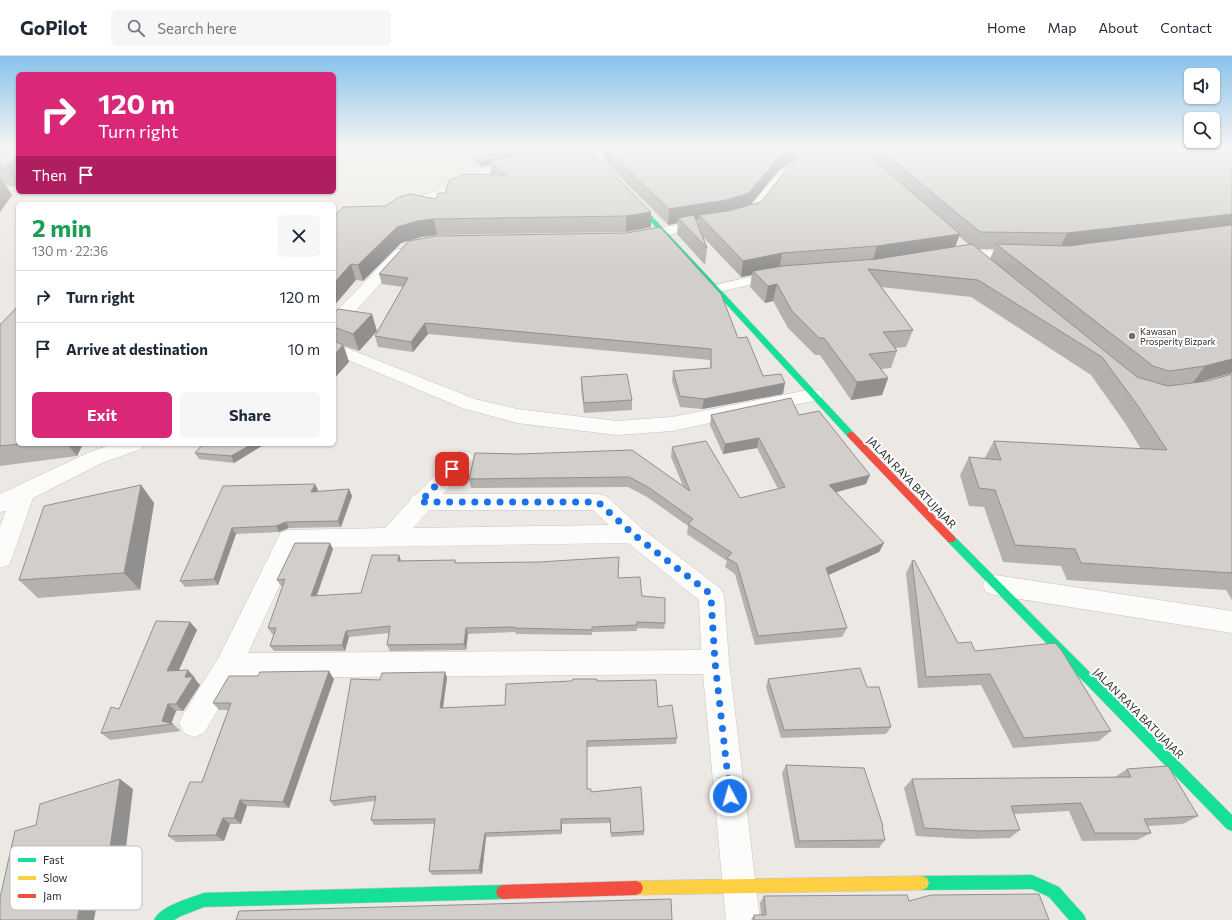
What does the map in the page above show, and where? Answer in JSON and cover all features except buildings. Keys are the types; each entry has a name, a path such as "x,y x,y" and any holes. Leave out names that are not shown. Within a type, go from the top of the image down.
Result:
{"main road":[{"name":"JALAN RAYA BATUJAJAR","path":"625,191 813,395 995,585 1232,824"},
{"path":"161,920 177,910 204,900 740,885 1032,882 1048,887 1079,920"}],"street":[{"path":"392,210 455,188"},
{"path":"626,237 726,221 751,214 772,188"},
{"path":"336,322 406,247 413,244"},
{"path":"963,249 987,269"},
{"path":"939,259 963,249 1036,256"},
{"path":"336,349 469,404 517,416 617,428 672,424 813,395"},
{"path":"0,504 95,458 128,446"},
{"path":"391,537 420,502 463,458"},
{"path":"0,558 23,494"},
{"path":"420,502 594,502 600,504 633,534 711,595 715,662 743,920"},
{"path":"194,723 229,666 287,540 633,534"},
{"path":"995,585 1232,622"},
{"path":"229,666 715,662"}],"lane":[{"path":"715,289 756,280"}],"traffic: fast":[{"path":"631,197 851,435"},
{"path":"951,539 1232,824"},
{"path":"922,883 1032,882 1054,892 1079,920"},
{"path":"161,920 177,910 204,900 503,892"}],"traffic: slow":[{"path":"636,888 922,883"}],"traffic: jam":[{"path":"851,435 951,539"},
{"path":"503,892 636,888"}],"place":[{"name":"Kawasan Prosperity Bizpark","path":"1132,336"}],"route":[{"path":"452,469 420,502 598,502 633,534 711,595 715,662 730,796"}]}
